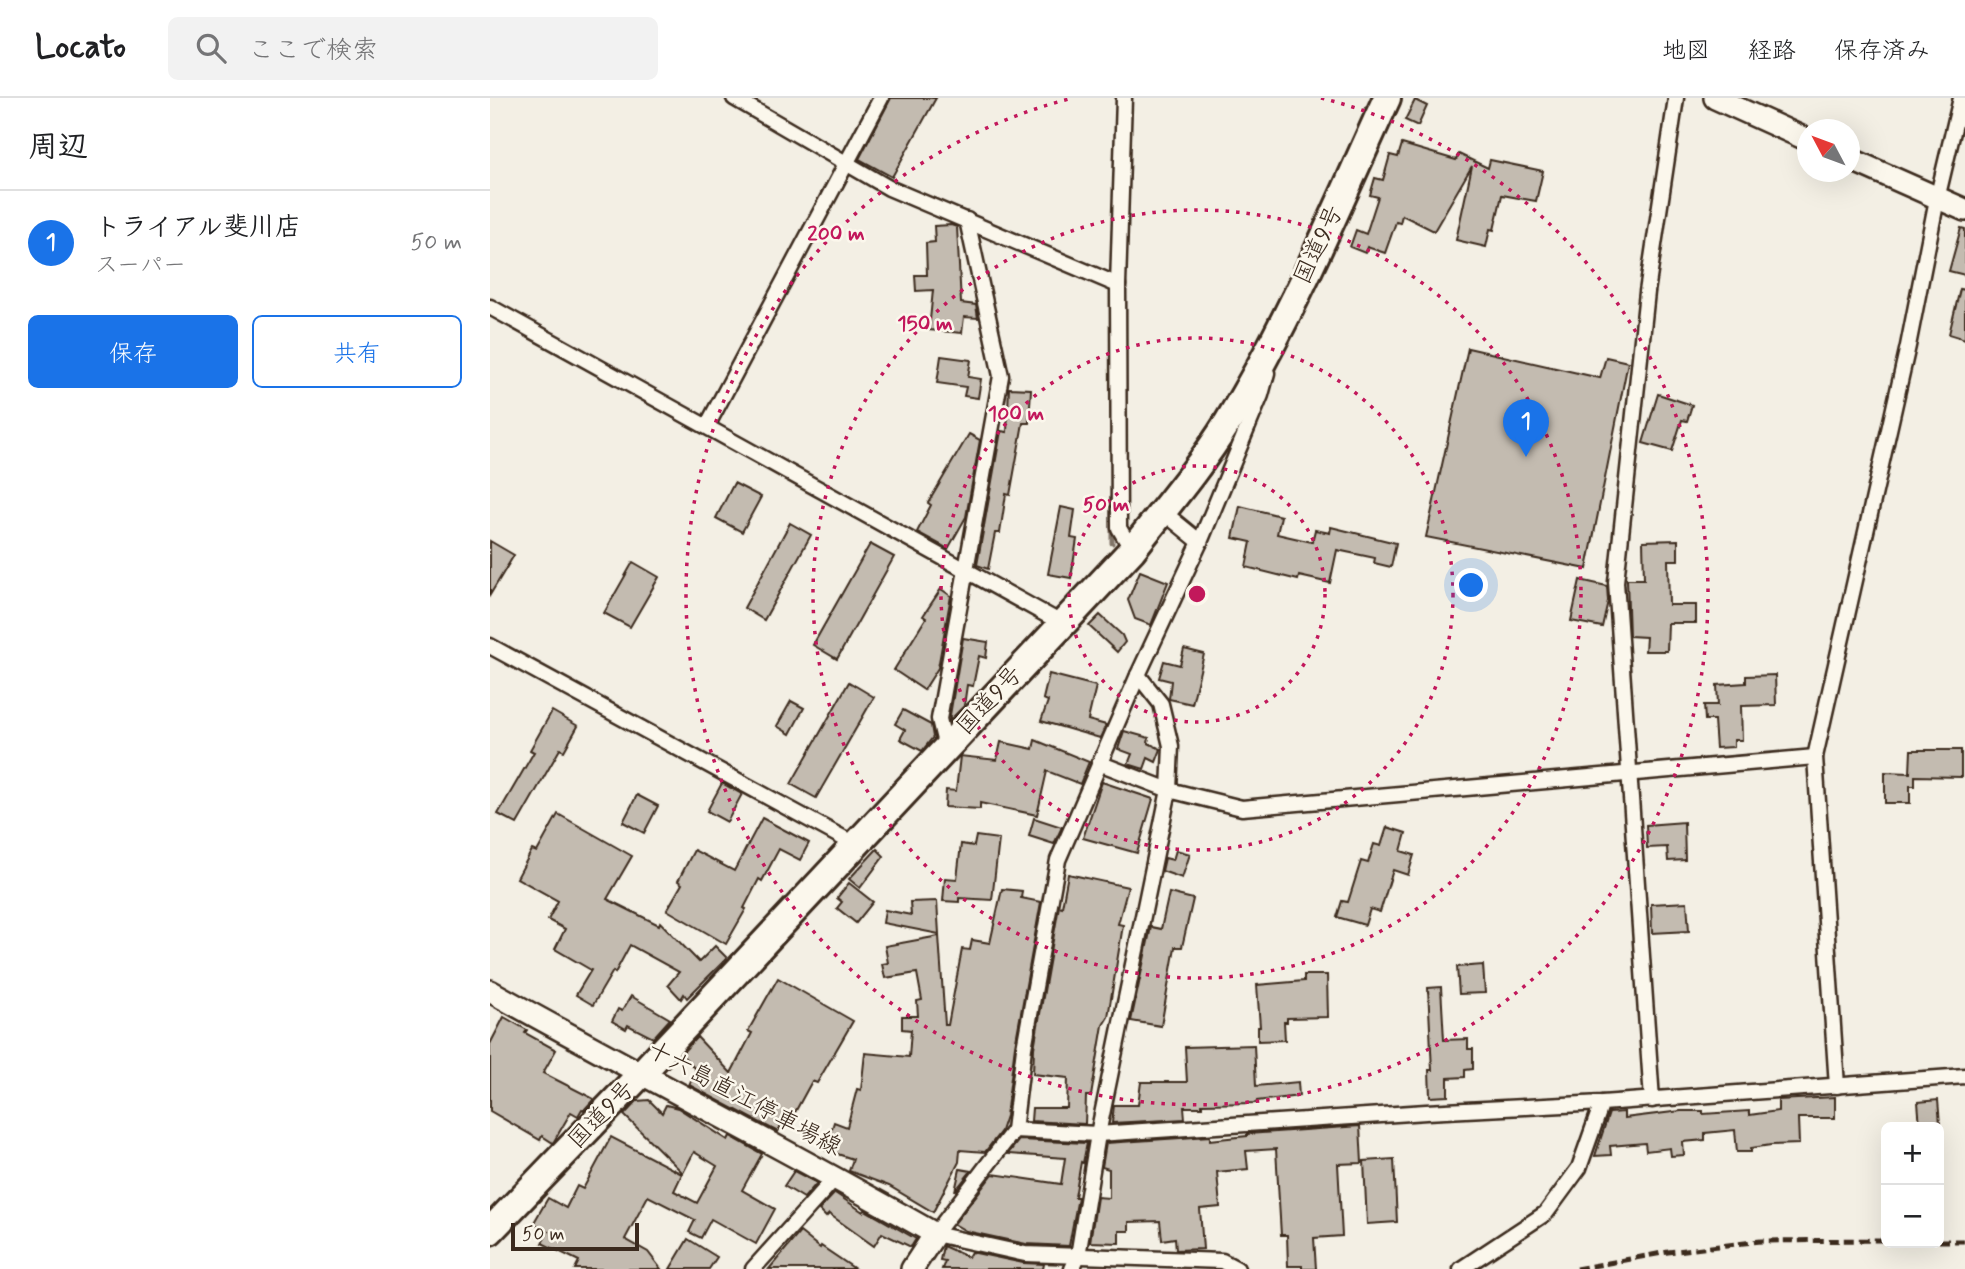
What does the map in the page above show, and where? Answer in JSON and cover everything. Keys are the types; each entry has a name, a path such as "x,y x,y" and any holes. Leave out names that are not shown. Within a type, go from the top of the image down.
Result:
{"highway":[{"name":"国道9号","path":"490,1231 640,1075 1132,550 1196,468 1227,423 1276,338 1387,98"}],"main road":[{"path":"1715,98 1797,135"},
{"path":"1860,164 1965,210"},
{"name":"十六島直江停車場線","path":"490,991 640,1075 836,1177 935,1234"},
{"path":"912,1269 935,1234"}],"street":[{"path":"734,98 889,188 1118,285"},
{"path":"706,426 881,98"},
{"path":"1124,98 1118,285 1119,528 1132,550"},
{"path":"1652,1100 1616,582 1647,292 1676,98"},
{"path":"1837,1086 1815,757 1961,98"},
{"path":"946,748 939,719 1001,376 967,220"},
{"path":"490,307 1063,624"},
{"path":"1237,1269 1222,1261 1075,1262 935,1234 1014,1130 1024,1048 1058,860 1138,675 1200,542 1261,395 1276,338"},
{"path":"1162,511 1200,542"},
{"path":"490,646 856,845"},
{"path":"1075,1262 1098,1134 1169,790 1171,746 1161,704 1138,675"},
{"path":"1099,763 1169,790 1242,808 1815,757"},
{"path":"1014,1130 1098,1134 1652,1100 1965,1076"},
{"path":"1461,1269 1546,1213 1579,1168 1602,1103"},
{"path":"753,1269 836,1177"}],"building":[{"path":"891,98 936,98 892,177 859,159"},
{"path":"1415,100 1427,106 1418,126 1405,120"},
{"path":"1402,144 1456,160 1459,154 1488,168 1490,160 1543,171 1536,201 1502,195 1494,230 1490,229 1486,247 1456,240 1472,166 1434,231 1402,215 1400,223 1396,222 1385,253 1367,247 1365,253 1350,247 1356,230 1366,234 1378,197 1370,195 1375,178 1383,180 1390,155 1398,157"},
{"path":"934,226 957,227 961,303 976,305 978,318 964,317 962,333 929,330 933,290 916,291 915,275 927,275 926,243 935,242"},
{"path":"1961,228 1965,229 1965,275 1949,271"},
{"path":"1960,289 1965,290 1965,339 1949,334"},
{"path":"1468,348 1600,378 1606,357 1628,362 1587,569 1426,537"},
{"path":"941,356 971,360 968,377 981,379 978,398 964,396 966,387 937,383"},
{"path":"1009,388 1031,389 1029,423 1023,423 1010,495 1006,494 1000,533 995,533 988,569 977,565 1001,431 1007,432"},
{"path":"1658,394 1692,405 1687,421 1682,420 1672,451 1643,443"},
{"path":"969,434 980,440 966,517 948,549 917,532 931,505 928,503"},
{"path":"734,483 761,497 742,532 716,518"},
{"path":"1240,506 1281,516 1277,534 1312,542 1315,530 1330,533 1331,527 1396,543 1391,567 1374,563 1375,558 1337,550 1330,583 1299,576 1298,580 1246,567 1251,542 1233,538"},
{"path":"1061,507 1075,510 1071,538 1077,539 1071,578 1048,574"},
{"path":"790,523 811,535 764,620 744,608"},
{"path":"1678,540 1678,560 1668,560 1669,605 1696,605 1696,623 1668,623 1667,651 1645,651 1646,637 1629,636 1627,579 1644,579 1643,541"},
{"path":"490,541 514,555 490,595"},
{"path":"870,544 894,557 837,659 813,645"},
{"path":"633,562 659,577 630,627 604,613"},
{"path":"1140,571 1168,582 1151,625 1135,619 1128,600"},
{"path":"1580,580 1607,586 1608,601 1602,627 1571,621"},
{"path":"941,589 951,596 938,668 924,690 894,670"},
{"path":"1100,615 1122,635 1125,642 1117,652 1089,626"},
{"path":"963,638 988,642 986,658 979,656 973,686 967,685 964,706 949,721"},
{"path":"1184,649 1204,654 1192,704 1169,699 1171,681 1159,678 1164,661 1180,665"},
{"path":"1049,674 1096,686 1088,720 1106,725 1100,738 1041,721 1048,701 1043,699"},
{"path":"1775,675 1776,705 1741,706 1742,740 1734,740 1734,747 1716,748 1714,720 1705,720 1704,705 1718,705 1717,685 1746,683 1746,676"},
{"path":"849,682 874,697 816,798 791,784"},
{"path":"791,701 804,708 790,734 777,726"},
{"path":"903,710 931,725 933,737 922,751 900,739 905,730 895,724"},
{"path":"552,711 578,726 564,751 560,749 517,824 498,814 534,752 530,750"},
{"path":"1124,731 1149,738 1148,743 1161,749 1156,762 1148,758 1144,769 1128,764 1132,754 1118,749"},
{"path":"1035,740 1089,762 1080,784 1047,771 1037,815 980,803 980,809 945,807 946,790 956,791 960,756 997,760 1001,742 1033,749"},
{"path":"1911,750 1961,750 1961,777 1915,776 1915,786 1910,786 1910,803 1885,803 1885,772 1910,773"},
{"path":"1102,782 1153,799 1137,853 1083,838"},
{"path":"722,783 742,794 727,822 707,811"},
{"path":"637,795 658,806 644,833 623,822"},
{"path":"558,814 632,856 607,899 659,925 660,922 699,962 715,946 727,958 687,998 684,994 681,999 668,985 679,972 630,945 593,1005 576,995 591,970 555,949 565,929 548,920 558,901 517,878 532,850 537,852"},
{"path":"762,818 809,843 800,860 779,849 762,881 759,879 726,944 667,910 682,884 678,881 694,850 734,871"},
{"path":"1034,818 1062,827 1054,844 1029,836"},
{"path":"1684,822 1685,860 1668,861 1667,847 1647,848 1646,825"},
{"path":"1387,827 1406,833 1401,851 1414,855 1408,875 1393,870 1380,912 1370,909 1365,925 1337,917 1342,901 1348,902 1361,861 1368,863 1374,844 1381,846"},
{"path":"976,836 999,839 992,900 959,898 959,902 943,901 945,878 957,879 961,844 974,846"},
{"path":"877,849 884,856 860,888 849,879"},
{"path":"1176,850 1190,854 1182,878 1162,871 1165,858 1173,860"},
{"path":"1068,874 1128,887 1118,924 1123,925 1108,1017 1103,1025 1091,1096 1086,1096 1085,1124 1031,1121 1032,1108 1067,1108 1068,1078 1033,1074 1034,1048 1059,906 1062,907"},
{"path":"849,883 873,902 856,923 837,908 842,902 837,898"},
{"path":"1002,889 1022,891 1021,898 1041,902 1015,1046 1006,1116 1001,1131 985,1152 960,1150 959,1162 933,1212 889,1186 849,1171 853,1159 825,1150 834,1122 847,1127 857,1089 861,1090 865,1053 909,1057 911,1030 902,1029 902,1016 918,1016 917,1001 922,1000 917,973 885,978 882,964 888,963 885,946 939,936 945,1025 948,1025 962,949 970,950 972,940 990,943"},
{"path":"1169,893 1193,899 1182,947 1175,947 1161,1026 1131,1021 1151,927 1161,929"},
{"path":"937,901 939,934 883,923 885,910 911,915 910,902"},
{"path":"1687,902 1689,931 1652,933 1651,904"},
{"path":"1483,965 1485,993 1459,994 1457,967"},
{"path":"1304,975 1327,975 1328,1017 1287,1018 1287,1022 1284,1022 1285,1040 1258,1041 1260,1027 1257,985 1304,981"},
{"path":"778,978 853,1021 817,1083 812,1081 788,1125 783,1122 778,1132 689,1085 696,1070 681,1054 697,1037 731,1073 752,1033 748,1031"},
{"path":"1441,987 1444,1040 1468,1039 1468,1049 1473,1049 1473,1069 1465,1070 1465,1077 1448,1078 1448,1096 1430,1097 1429,1070 1432,1070 1428,988"},
{"path":"631,996 670,1019 653,1038 628,1025 626,1029 612,1021 618,1009 622,1011"},
{"path":"504,1017 527,1030 525,1033 556,1050 543,1073 594,1099 578,1116 571,1112 553,1143 542,1136 540,1140 490,1111 490,1044"},
{"path":"1254,1045 1256,1086 1298,1082 1299,1096 1257,1103 1184,1107 1185,1119 1112,1123 1114,1105 1138,1105 1141,1082 1187,1082 1185,1047"},
{"path":"1835,1097 1835,1118 1798,1118 1799,1144 1771,1145 1751,1148 1751,1152 1737,1152 1735,1130 1705,1133 1705,1140 1683,1142 1684,1155 1671,1156 1670,1148 1646,1151 1645,1143 1610,1146 1611,1155 1595,1156 1609,1113 1624,1112 1624,1118 1681,1111 1703,1111 1703,1114 1749,1111 1749,1115 1778,1111 1778,1100"},
{"path":"649,1100 662,1113 666,1105 678,1108 728,1140 730,1136 762,1154 742,1190 775,1209 756,1244 711,1219 701,1238 689,1232 695,1220 648,1196 625,1239 648,1252 661,1269 575,1269 579,1261 542,1243 548,1232 533,1224 548,1198 566,1208 577,1186 583,1189 611,1137 682,1174 674,1191 697,1203 717,1166 694,1152 683,1173 624,1115 637,1101"},
{"path":"1938,1100 1940,1122 1920,1122 1918,1102"},
{"path":"1360,1126 1362,1163 1338,1164 1342,1236 1314,1238 1316,1269 1288,1266 1287,1235 1281,1235 1276,1149 1246,1151 1248,1169 1217,1172 1220,1207 1200,1209 1203,1249 1176,1250 1175,1238 1162,1240 1160,1221 1129,1222 1129,1231 1119,1231 1119,1243 1090,1242 1097,1197 1109,1198 1109,1169 1102,1167 1106,1143 1210,1136 1210,1140 1247,1134"},
{"path":"1019,1140 1087,1143 1083,1163 1081,1162 1069,1246 1026,1244 966,1231 954,1224 993,1174 1061,1184 1065,1158 1008,1154"},
{"path":"1394,1159 1397,1222 1367,1224 1364,1161"},
{"path":"960,1169 971,1171 955,1191"},
{"path":"794,1171 817,1183 804,1198 784,1186"},
{"path":"835,1193 863,1212 865,1210 916,1239 911,1247 882,1233 874,1246 829,1214 826,1217 819,1210"},
{"path":"800,1232 820,1248 821,1246 855,1269 769,1269"},
{"path":"688,1239 717,1257 709,1269 670,1269"},
{"path":"943,1246 968,1257 971,1252 1023,1263 1044,1264 1043,1269 942,1269 945,1261 940,1260"}],"waterway":[{"path":"1112,497 1112,543"}],"railway":[{"path":"1576,1269 1668,1252 1761,1241 1881,1240"},
{"path":"1944,1241 1965,1241"}],"place":[{"name":"トライアル斐川店","path":"1526,457"}]}
